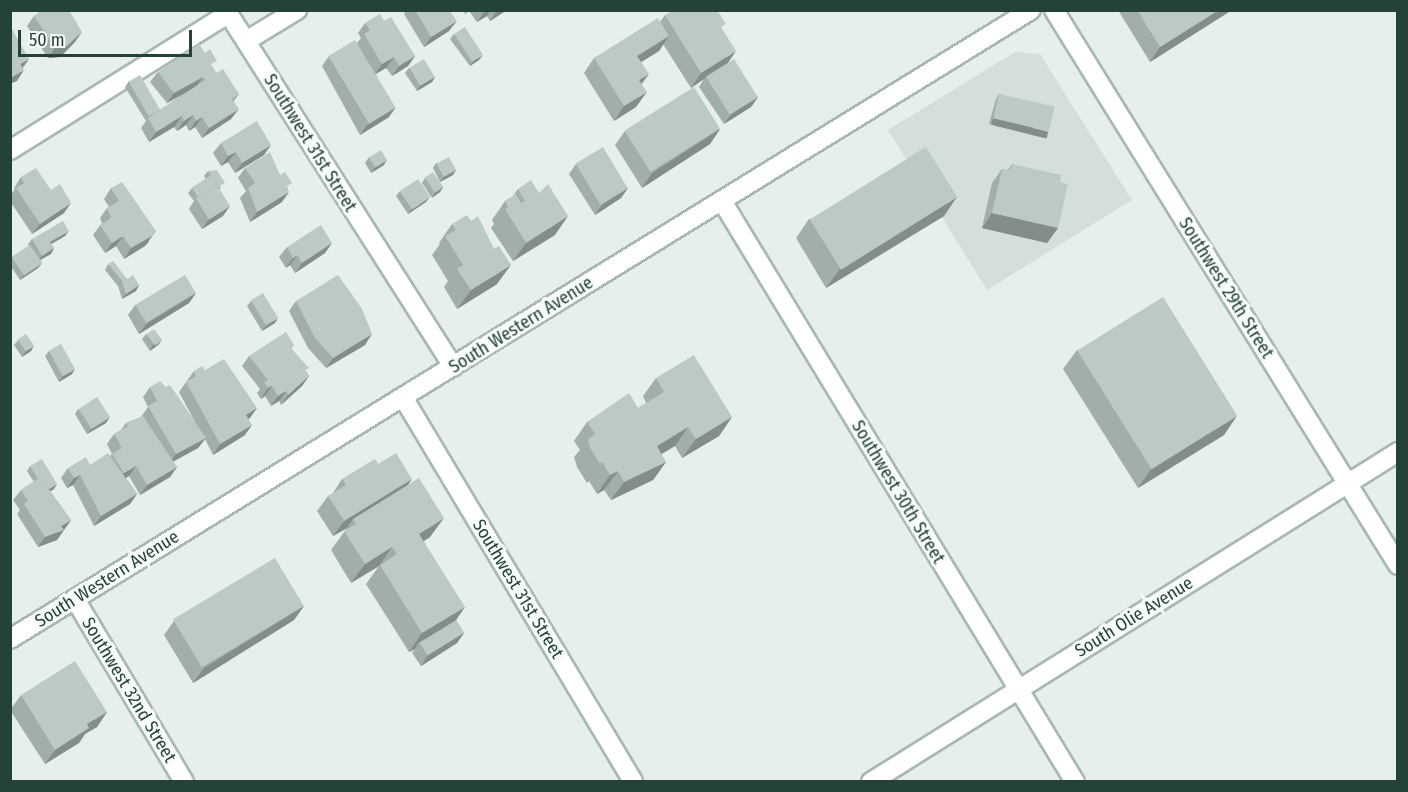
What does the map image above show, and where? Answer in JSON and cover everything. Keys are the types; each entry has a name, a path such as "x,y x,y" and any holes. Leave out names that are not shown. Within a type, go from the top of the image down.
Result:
{"street":[{"path":"246,42 297,10"},
{"name":"South Western Avenue","path":"10,639 1031,10"},
{"name":"Southwest 29th Street","path":"1054,10 1398,565"},
{"path":"10,150 227,12"},
{"name":"Southwest 31st Street","path":"227,12 453,367"},
{"name":"Southwest 30th Street","path":"722,201 1075,782"},
{"name":"Southwest 31st Street","path":"403,397 633,782"},
{"name":"South Olie Avenue","path":"871,782 1398,452"},
{"name":"Southwest 32nd Street","path":"75,599 184,782"}],"shaded area":[{"path":"1015,52 1040,54 1132,200 987,290 888,130"}],"building":[{"path":"43,10 69,10 82,32 67,46 55,48 34,16"},
{"path":"415,10 449,10 457,21 431,37"},
{"path":"673,10 717,10 726,24 721,27 736,51 701,73 665,15"},
{"path":"1137,10 1219,10 1160,47"},
{"path":"380,14 384,21 391,17 415,56 399,66 394,57 382,64 364,34 370,30 365,23"},
{"path":"658,18 669,36 637,56 649,74 639,80 647,92 624,106 594,58"},
{"path":"465,27 483,55 472,62 454,34"},
{"path":"12,29 29,59 20,64 24,70 10,78 10,30"},
{"path":"355,40 396,108 369,124 328,56"},
{"path":"199,44 205,53 210,49 217,61 211,64 216,73 223,69 239,94 232,99 239,109 209,128 202,117 196,121 193,115 184,121 182,116 156,132 148,118 205,80 203,77 174,93 158,72"},
{"path":"424,59 435,77 420,86 409,68"},
{"path":"734,59 758,97 730,115 706,76"},
{"path":"140,75 160,110 149,116 129,82"},
{"path":"694,87 720,129 650,172 624,130"},
{"path":"999,94 1055,107 1049,131 993,118"},
{"path":"257,121 271,145 242,163 236,152 228,156 221,143"},
{"path":"603,147 628,188 600,205 576,163"},
{"path":"926,147 957,197 841,270 810,220"},
{"path":"381,150 387,160 375,167 369,157"},
{"path":"270,152 280,175 285,172 292,183 286,187 289,192 257,212 248,188 255,183 245,168"},
{"path":"449,157 456,170 444,177 437,164"},
{"path":"1012,164 1061,175 1060,182 1068,184 1058,228 992,213 1002,169 1010,170"},
{"path":"36,168 51,190 60,184 71,203 40,224 16,188 24,183 21,177"},
{"path":"217,170 225,183 218,187 217,185 198,197 192,188 211,175 208,171"},
{"path":"433,172 443,187 435,193 425,178"},
{"path":"418,179 430,197 412,210 400,191"},
{"path":"531,180 539,193 548,184 568,216 526,243 505,209 508,207 505,201 516,194 521,203 525,201 518,189"},
{"path":"122,182 156,231 152,236 131,248 123,236 112,243 100,225 111,218 107,208 119,201 111,188"},
{"path":"217,185 230,206 209,219 196,198"},
{"path":"467,215 471,221 478,216 494,249 499,246 511,265 471,290 457,269 463,265 445,236 456,230 452,224"},
{"path":"63,221 69,231 50,242 54,248 42,256 32,239"},
{"path":"321,225 332,243 302,263 297,255 293,258 287,247"},
{"path":"30,245 42,263 24,276 12,257"},
{"path":"113,261 127,279 133,275 139,285 126,294 122,281 108,264"},
{"path":"185,275 196,293 146,323 135,305"},
{"path":"338,275 362,309 372,334 333,358 315,338 296,301"},
{"path":"263,293 278,318 266,325 251,300"},
{"path":"1163,297 1237,416 1152,469 1077,351"},
{"path":"154,329 162,340 155,346 147,334"},
{"path":"286,332 294,345 290,347 309,368 305,370 309,376 288,395 286,391 278,396 272,386 268,388 264,382 268,380 249,356"},
{"path":"26,334 34,346 26,351 18,340"},
{"path":"61,344 75,369 63,376 49,351"},
{"path":"694,355 732,417 696,439 688,427 657,446 666,462 624,482 618,471 610,475 590,448 588,439 595,434 587,422 629,393 638,408 664,392 656,378"},
{"path":"224,359 257,408 246,415 252,425 220,444 186,382 196,376 194,371 202,366 205,370"},
{"path":"160,381 166,387 170,385 206,438 176,454 148,406 157,401 150,387"},
{"path":"97,397 110,417 92,429 79,409"},
{"path":"143,416 177,467 147,485 136,466 124,473 112,454 122,448 114,434 128,426 126,423"},
{"path":"108,453 137,494 101,516 80,475 74,478 68,468 86,457 90,465"},
{"path":"396,453 412,479 344,521 328,496 346,485 342,479 375,459 378,464"},
{"path":"42,459 57,484 49,489 40,477 38,479 30,466"},
{"path":"40,477 71,520 61,526 64,530 45,537 24,504 28,501 21,490"},
{"path":"419,478 444,518 419,534 465,607 422,633 380,565 397,554 392,547 365,564 344,531 356,524 353,519"},
{"path":"275,558 304,606 202,667 173,619"},
{"path":"456,620 464,633 427,656 420,643"},
{"path":"75,661 107,712 87,724 89,728 55,750 21,695"}]}
